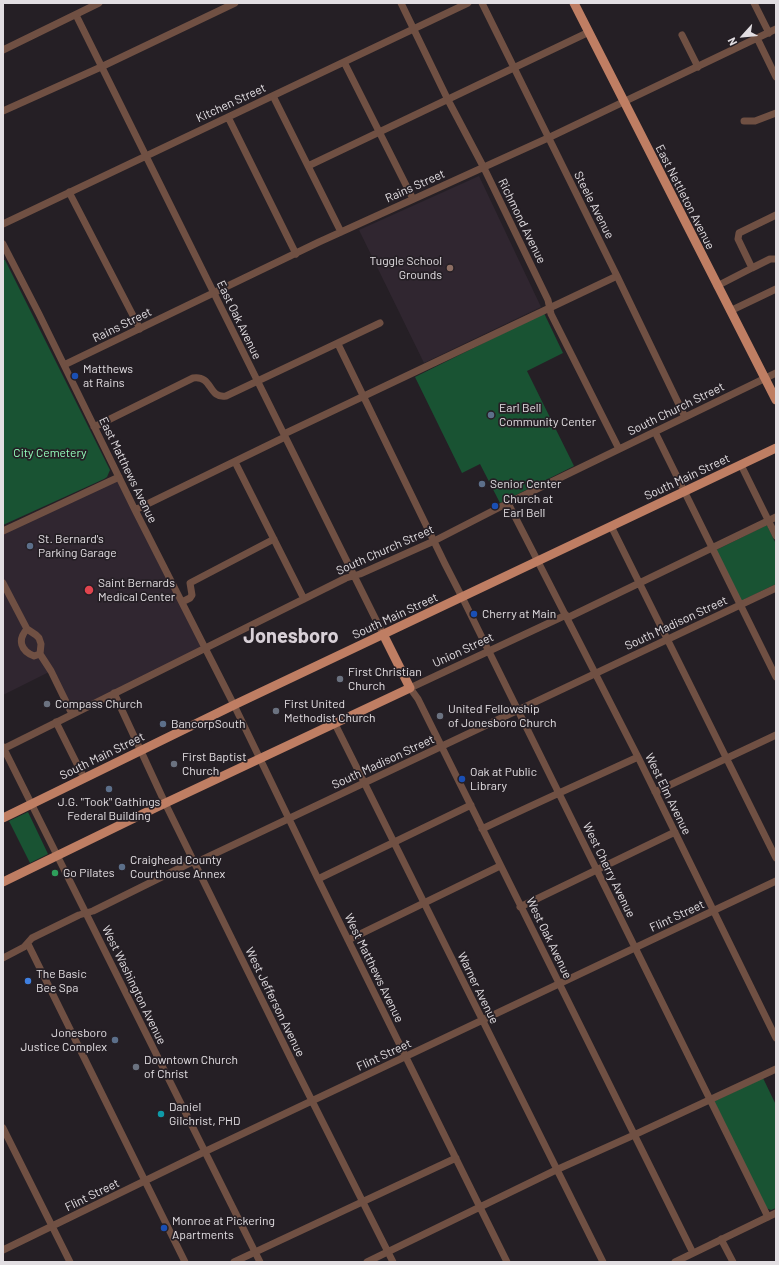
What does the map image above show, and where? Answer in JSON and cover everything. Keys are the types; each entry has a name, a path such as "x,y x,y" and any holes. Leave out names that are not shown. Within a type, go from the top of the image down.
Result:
{"main road":[{"name":"East Nettleton Avenue","path":"574,3 776,400"},
{"name":"South Main Street","path":"3,818 234,705 776,448"},
{"name":"West Oak Avenue","path":"383,634 410,688"},
{"name":"Union Street","path":"3,882 165,803 410,688"}],"street":[{"path":"3,50 99,3"},
{"path":"3,111 101,67 235,3"},
{"name":"Richmond Avenue","path":"401,3 548,300 554,321 619,449"},
{"name":"Kitchen Street","path":"3,224 468,3"},
{"name":"Steele Avenue","path":"482,3 685,417"},
{"path":"754,3 769,33"},
{"name":"East Oak Avenue","path":"76,15 383,634"},
{"name":"Rains Street","path":"64,366 341,232 484,168 776,29"},
{"path":"308,166 589,32"},
{"path":"682,35 698,67"},
{"path":"757,38 776,77"},
{"path":"344,62 413,199"},
{"path":"273,96 341,232"},
{"path":"744,121 755,121 776,113"},
{"path":"228,116 296,254"},
{"path":"68,192 140,329"},
{"path":"752,268 738,239 738,235 739,233 776,215"},
{"name":"East Matthews Avenue","path":"3,244 234,705"},
{"path":"717,286 752,268 776,259"},
{"path":"135,510 235,462 364,396 617,276"},
{"path":"730,311 776,289"},
{"path":"94,427 193,378 202,378 207,381 216,394 221,397 226,396 380,324"},
{"name":"West Cherry Avenue","path":"338,344 768,1217"},
{"name":"South Church Street","path":"3,748 346,578 434,541 508,503 776,373"},
{"path":"655,432 776,677"},
{"path":"235,462 304,599"},
{"path":"741,464 776,536"},
{"path":"3,531 119,477"},
{"name":"West Elm Avenue","path":"508,503 638,757 776,1038"},
{"name":"Union Street","path":"410,688 640,583 776,517"},
{"path":"611,526 776,858"},
{"path":"182,602 190,598 192,595 190,583 274,539"},
{"path":"3,583 27,629 39,638 41,644 40,654 51,671 72,714"},
{"name":"South Madison Street","path":"3,958 28,944 32,938 80,915 86,914 776,588"},
{"path":"27,629 22,638 23,648 28,654 34,656 40,654"},
{"name":"West Oak Avenue","path":"410,688 418,699 558,984 693,1253"},
{"name":"West Jefferson Avenue","path":"114,693 165,803 312,1102 393,1262"},
{"name":"West Matthews Avenue","path":"234,705 405,1057 507,1262"},
{"path":"56,722 84,778"},
{"name":"Warner Avenue","path":"335,724 393,844 424,903 603,1262"},
{"path":"655,792 776,735"},
{"name":"West Washington Avenue","path":"3,748 58,855 204,1152 260,1262"},
{"path":"482,829 559,792 638,757"},
{"path":"318,879 471,805"},
{"path":"520,907 675,832"},
{"path":"348,940 500,866"},
{"name":"Flint Street","path":"3,1250 204,1152 776,881"},
{"path":"28,944 185,1262"},
{"path":"367,1262 556,1170 776,1068"},
{"path":"3,1128 70,1262"},
{"path":"234,1262 456,1158"},
{"path":"675,1262 776,1213"},
{"path":"721,1239 733,1262"}],"shaded area":[{"name":"Tuggle School Grounds","path":"479,176 541,307 424,363 359,230"},
{"name":"Saint Bernards Medical Center","path":"118,478 205,647 72,714 51,671 3,695 3,533"}],"green space":[{"name":"City Cemetery","path":"3,260 5,260 110,470 107,477 104,479 3,525"},
{"path":"544,313 563,353 527,371 574,466 500,503 480,464 462,473 415,377"},
{"path":"767,525 776,544 776,584 741,601 716,550"},
{"path":"28,812 48,854 30,863 9,821"},
{"path":"763,1078 776,1105 776,1208 771,1210 766,1208 715,1103 715,1101"}],"place":[{"name":"Tuggle School Grounds","path":"450,268"},
{"name":"Matthews at Rains","path":"75,376"},
{"name":"Earl Bell Community Center","path":"491,415"},
{"name":"Senior Center","path":"482,484"},
{"name":"Church at Earl Bell","path":"495,506"},
{"name":"St. Bernard's Parking Garage","path":"30,546"},
{"name":"Saint Bernards Medical Center","path":"89,590"},
{"name":"Cherry at Main","path":"474,614"},
{"name":"First Christian Church","path":"340,679"},
{"name":"Compass Church","path":"47,704"},
{"name":"First United Methodist Church","path":"276,711"},
{"name":"United Fellowship of Jonesboro Church","path":"440,716"},
{"name":"BancorpSouth","path":"163,724"},
{"name":"First Baptist Church","path":"174,764"},
{"name":"Oak at Public Library","path":"462,779"},
{"name":"J.G. \"Took\" Gathings Federal Building","path":"109,789"},
{"name":"Craighead County Courthouse Annex","path":"122,867"},
{"name":"Go Pilates","path":"55,873"},
{"name":"The Basic Bee Spa","path":"28,981"},
{"name":"Jonesboro Justice Complex","path":"115,1040"},
{"name":"Downtown Church of Christ","path":"136,1067"},
{"name":"Daniel Gilchrist, PHD","path":"161,1114"},
{"name":"Monroe at Pickering Apartments","path":"164,1228"}],"district":[{"name":"Jonesboro","path":"291,636"}]}
